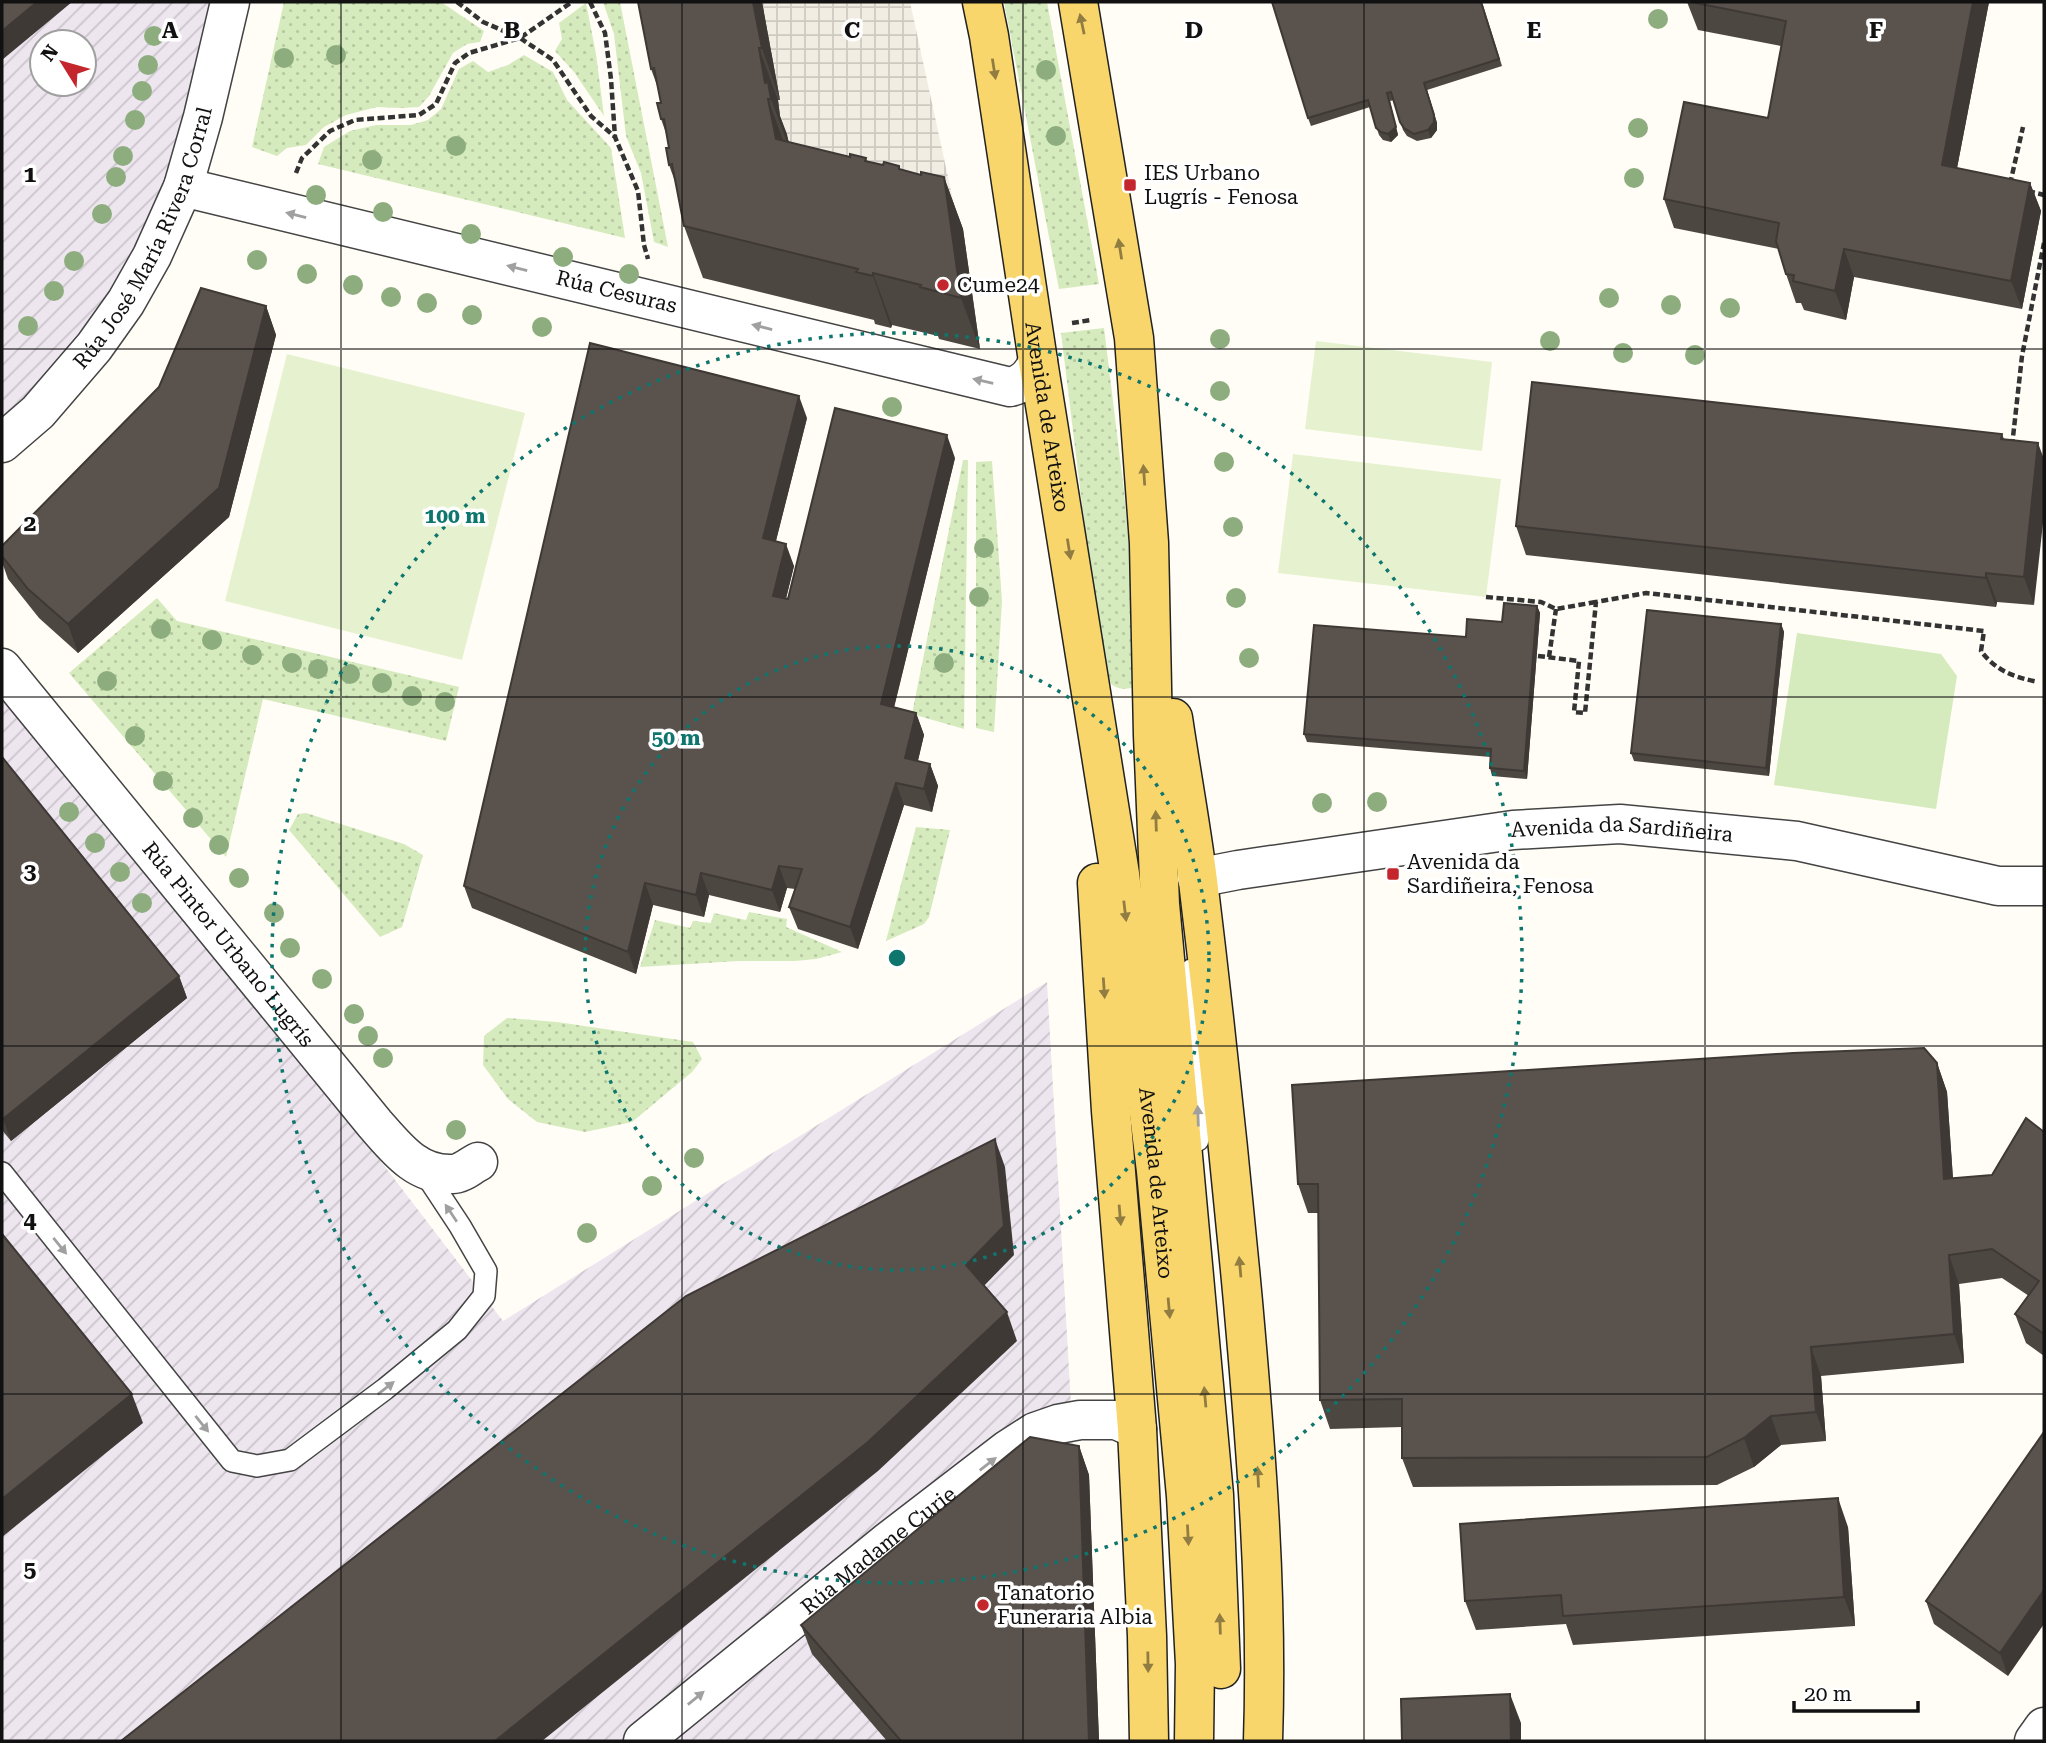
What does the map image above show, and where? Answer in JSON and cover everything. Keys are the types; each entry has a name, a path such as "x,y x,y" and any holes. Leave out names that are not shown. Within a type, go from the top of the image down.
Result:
{"main road":[{"name":"Avenida de Arteixo","path":"982,2 1120,874 1156,1171 1186,1496 1195,1664 1194,1741"},
{"name":"Avenida de Arteixo","path":"1077,2 1134,338 1149,543 1157,851 1214,1495 1222,1661 1220,1741"},
{"name":"Avenida de Arteixo","path":"1149,543 1198,878 1228,1141 1255,1433 1265,1691 1263,1741"},
{"name":"Avenida de Arteixo","path":"1081,626 1111,1111 1137,1429 1149,1741"}],"street":[{"name":"Rúa José María Rivera Corral","path":"2,443 38,412 94,347 126,302 152,256 183,187 203,117 230,2"},
{"name":"Rúa Cesuras","path":"183,187 1010,387 1028,379 1036,345"},
{"name":"Rúa Pintor Urbano Lugrís","path":"2,668 375,1125 397,1149 422,1170"},
{"name":"Avenida da Sardiñeira","path":"1198,878 1513,830 1620,824 1797,841 1998,886 2044,886"},
{"path":"422,1170 455,1174 478,1162"},
{"name":"Rúa Madame Curie","path":"643,1741 890,1540 1025,1438 1058,1424 1080,1420 1116,1420 1137,1429"},
{"path":"2035,1741 2044,1727"}],"lane":[{"name":"Avenida de Arteixo","path":"1185,1182 1198,1145 1199,1126 1188,912 1188,894 1192,883 1198,878"},
{"path":"2,1174 232,1461 257,1466 290,1461 457,1330 484,1296 486,1271 460,1226 422,1170"}],"path":[{"path":"457,2 483,22 520,38 553,60 591,116 615,137"},
{"path":"293,179 302,159 330,131 355,120 418,115 436,104 455,63 470,53 520,38 572,2"},
{"path":"590,2 604,33 611,79 615,137 638,191 644,245 651,270"},
{"path":"2009,187 2023,127"},
{"path":"2021,190 2044,195"},
{"path":"2012,451 2022,356 2044,243"},
{"path":"1036,345 1131,314"},
{"path":"1486,597 1541,602 1556,609 1646,593 1983,631 1981,651 1991,664 2018,678 2038,682"},
{"path":"1538,656 1579,661 1574,712 1585,713 1596,603"},
{"path":"1549,657 1556,609"}],"shaded area":[{"path":"2,2 230,2 123,307 2,441"},
{"path":"759,2 910,2 960,232 795,191"},
{"path":"2,666 503,1321 1047,982 1090,1741 2,1741"}],"green space":[{"path":"284,2 441,2 484,31 480,42 467,44 453,53 429,96 419,107 377,107 346,115 324,127 306,145 287,148 277,156 252,147"},
{"path":"603,2 620,2 668,247 654,242 641,173 626,136 614,34"},
{"path":"1004,2 1047,2 1099,284 1059,289"},
{"path":"586,3 604,116 574,72 555,51 562,39 559,23"},
{"path":"524,55 553,72 567,100 611,148 625,238 318,164 324,147 350,131 376,125 411,125 428,120 441,109 459,69 473,61 488,72 508,65"},
{"path":"1104,328 1124,491 1141,674 1138,685 1127,689 1114,686 1103,675 1061,333"},
{"path":"1316,341 1492,362 1482,451 1305,429"},
{"path":"287,354 525,413 462,660 225,601"},
{"path":"1293,454 1501,479 1486,597 1278,573"},
{"path":"963,460 968,460 964,729 912,714"},
{"path":"992,461 1002,601 994,732 976,728 976,462"},
{"path":"157,598 177,621 459,687 446,741 263,699 226,857 69,673"},
{"path":"1797,633 1941,654 1957,676 1936,809 1774,785"},
{"path":"306,813 404,844 423,855 402,927 380,937 289,830 298,814"},
{"path":"916,827 950,830 929,917 924,924 886,941"},
{"path":"749,912 787,919 786,927 842,952 795,961 738,961 640,967 655,920 690,928 693,921 711,923 714,913 746,920"},
{"path":"507,1018 557,1022 693,1042 702,1059 692,1072 632,1122 585,1132 537,1122 508,1099 483,1065 484,1036"}],"building":[{"path":"2,2 37,2 2,31"},
{"path":"638,2 753,2 776,139 850,157 850,154 883,165 884,162 921,175 921,172 944,177 961,298 920,287 921,285 873,273 873,276 856,272 858,269 684,226 672,164 669,165 664,119 661,119 657,103 661,103 654,68 651,69"},
{"path":"1272,2 1481,2 1499,59 1424,83 1434,115 1434,122 1428,130 1414,134 1404,128 1391,92 1387,93 1396,127 1388,134 1376,128 1368,100 1308,118"},
{"path":"1691,2 1973,2 1942,165 2030,183 2011,281 1844,249 1835,291 1793,281 1794,275 1786,274 1776,241 1779,223 1664,199 1684,102 1768,118 1786,21"},
{"path":"201,288 266,306 219,488 68,624 28,589 2,556 2,546 159,387"},
{"path":"590,343 799,396 763,538 786,544 773,596 788,599 835,408 947,435 881,704 916,713 905,758 930,764 924,789 896,783 850,927 789,907 802,869 779,866 772,890 701,873 696,895 645,883 628,952 464,886"},
{"path":"1532,382 2002,434 2001,439 2038,443 2024,577 1986,573 1986,578 1516,526"},
{"path":"1504,603 1537,606 1524,771 1490,768 1491,749 1304,734 1314,625 1466,637 1467,619 1502,622"},
{"path":"1647,610 1781,624 1766,768 1631,753"},
{"path":"2,757 179,976 3,1119 2,1118"},
{"path":"1924,1048 1937,1063 1944,1179 1992,1175 2026,1118 2044,1132 2044,1334 2015,1314 2039,1281 1992,1249 1949,1255 1954,1334 1811,1347 1816,1412 1771,1416 1744,1438 1707,1457 1402,1458 1402,1399 1320,1400 1318,1184 1298,1184 1292,1085 1793,1053"},
{"path":"995,1139 1004,1226 966,1265 1007,1312 868,1442 495,1741 121,1741 686,1296"},
{"path":"2,1234 132,1394 2,1499"},
{"path":"2044,1432 2044,1590 2000,1653 1926,1601"},
{"name":"Tanatorio Funeraria Albia","path":"1030,1437 1079,1446 1089,1741 901,1741 801,1625"},
{"path":"1838,1498 1844,1597 1563,1616 1561,1595 1465,1601 1460,1524"},
{"path":"1510,1694 1511,1741 1402,1741 1401,1699"}],"place":[{"name":"IES Urbano Lugrís - Fenosa","path":"1130,185"},
{"name":"Cume24","path":"943,285"},
{"name":"Avenida da Sardiñeira, Fenosa","path":"1393,874"},
{"name":"Tanatorio Funeraria Albia","path":"983,1605"}]}
